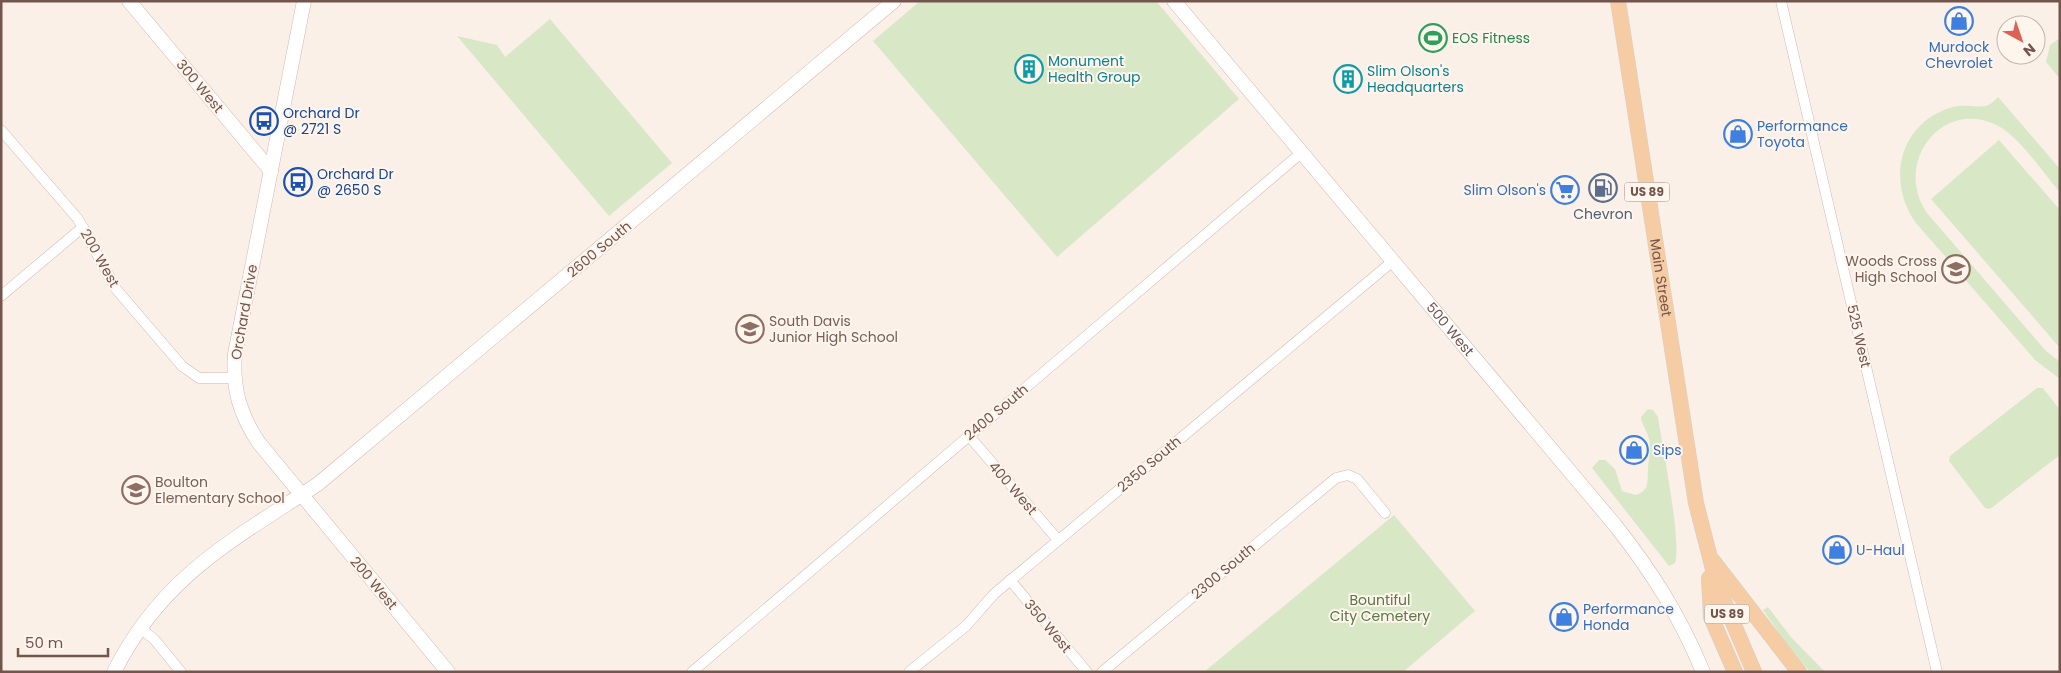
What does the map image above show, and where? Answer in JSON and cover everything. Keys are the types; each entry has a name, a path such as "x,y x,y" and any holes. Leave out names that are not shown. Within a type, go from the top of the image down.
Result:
{"main road":[{"name":"300 West","path":"129,1 271,171"},
{"name":"Orchard Drive","path":"301,494 250,430 239,404 234,378 235,354 304,1"},
{"name":"2600 South","path":"301,494 332,472 894,1"},
{"name":"500 West","path":"1174,1 1634,549 1652,573 1684,626 1704,672"},
{"name":"Main Street","path":"1618,1 1691,476 1708,554"},
{"path":"114,672 140,628 159,604 195,567 238,534 301,494"},
{"name":"200 West","path":"301,494 448,672"},
{"path":"1708,554 1711,617 1734,672"},
{"path":"1708,554 1799,672"},
{"name":"US 89","path":"1708,554 1729,618 1754,672"}],"street":[{"name":"525 West","path":"1781,1 1937,672"},
{"name":"200 West","path":"1,130 83,227 112,283 182,366 199,378 234,378"},
{"name":"2400 South","path":"692,672 1301,153"},
{"path":"1,296 83,227"},
{"name":"2350 South","path":"910,672 966,626 988,600 1010,580 1393,261"},
{"name":"400 West","path":"969,436 1058,540"},
{"name":"2300 South","path":"1102,672 1330,482 1342,475 1348,475 1357,479 1386,513"},
{"name":"350 West","path":"1010,580 1086,672"},
{"path":"140,628 154,639 181,672"}],"green space":[{"path":"920,1 1156,1 1239,99 1057,257 873,41"},
{"path":"550,19 672,163 609,216 457,36 497,45 505,57"},
{"path":"2060,38 2060,79 2046,62 2050,45"},
{"path":"1998,97 2060,169 2060,192 2032,157 2008,132 1979,119 1960,120 1943,127 1929,139 1920,155 1916,174 1918,193 1927,213 2046,351 2060,362 2060,379 2035,360 1916,223 1907,208 1902,192 1900,176 1902,159 1907,144 1916,130 1928,119 1944,110 1961,106 1986,106"},
{"path":"1999,140 2060,210 2060,348 1931,199"},
{"path":"2037,388 2043,388 2060,410 2060,455 1990,509 1985,508 1949,461 1950,456"},
{"path":"1648,409 1653,410 1658,417 1674,515 1676,535 1675,563 1669,566 1592,468 1599,460 1605,460 1615,469 1622,491 1636,495 1644,491 1647,482 1650,447 1641,417"},
{"name":"Bountiful City Cemetery","path":"1394,515 1475,611 1403,672 1204,672"},
{"path":"1768,607 1791,637 1825,672 1810,672 1763,610"}],"place":[{"name":"Murdock Chevrolet","path":"1959,21"},
{"name":"EOS Fitness","path":"1433,38"},
{"name":"Monument Health Group","path":"1029,69"},
{"name":"Slim Olson's Headquarters","path":"1348,79"},
{"name":"Orchard Dr @ 2721 S","path":"264,121"},
{"name":"Performance Toyota","path":"1738,134"},
{"name":"Orchard Dr @ 2650 S","path":"298,182"},
{"name":"Chevron","path":"1603,188"},
{"name":"Slim Olson's","path":"1565,190"},
{"name":"Woods Cross High School","path":"1956,269"},
{"name":"South Davis Junior High School","path":"750,329"},
{"name":"Sips","path":"1634,450"},
{"name":"Boulton Elementary School","path":"136,490"},
{"name":"U-Haul","path":"1837,550"},
{"name":"Performance Honda","path":"1564,617"}]}
